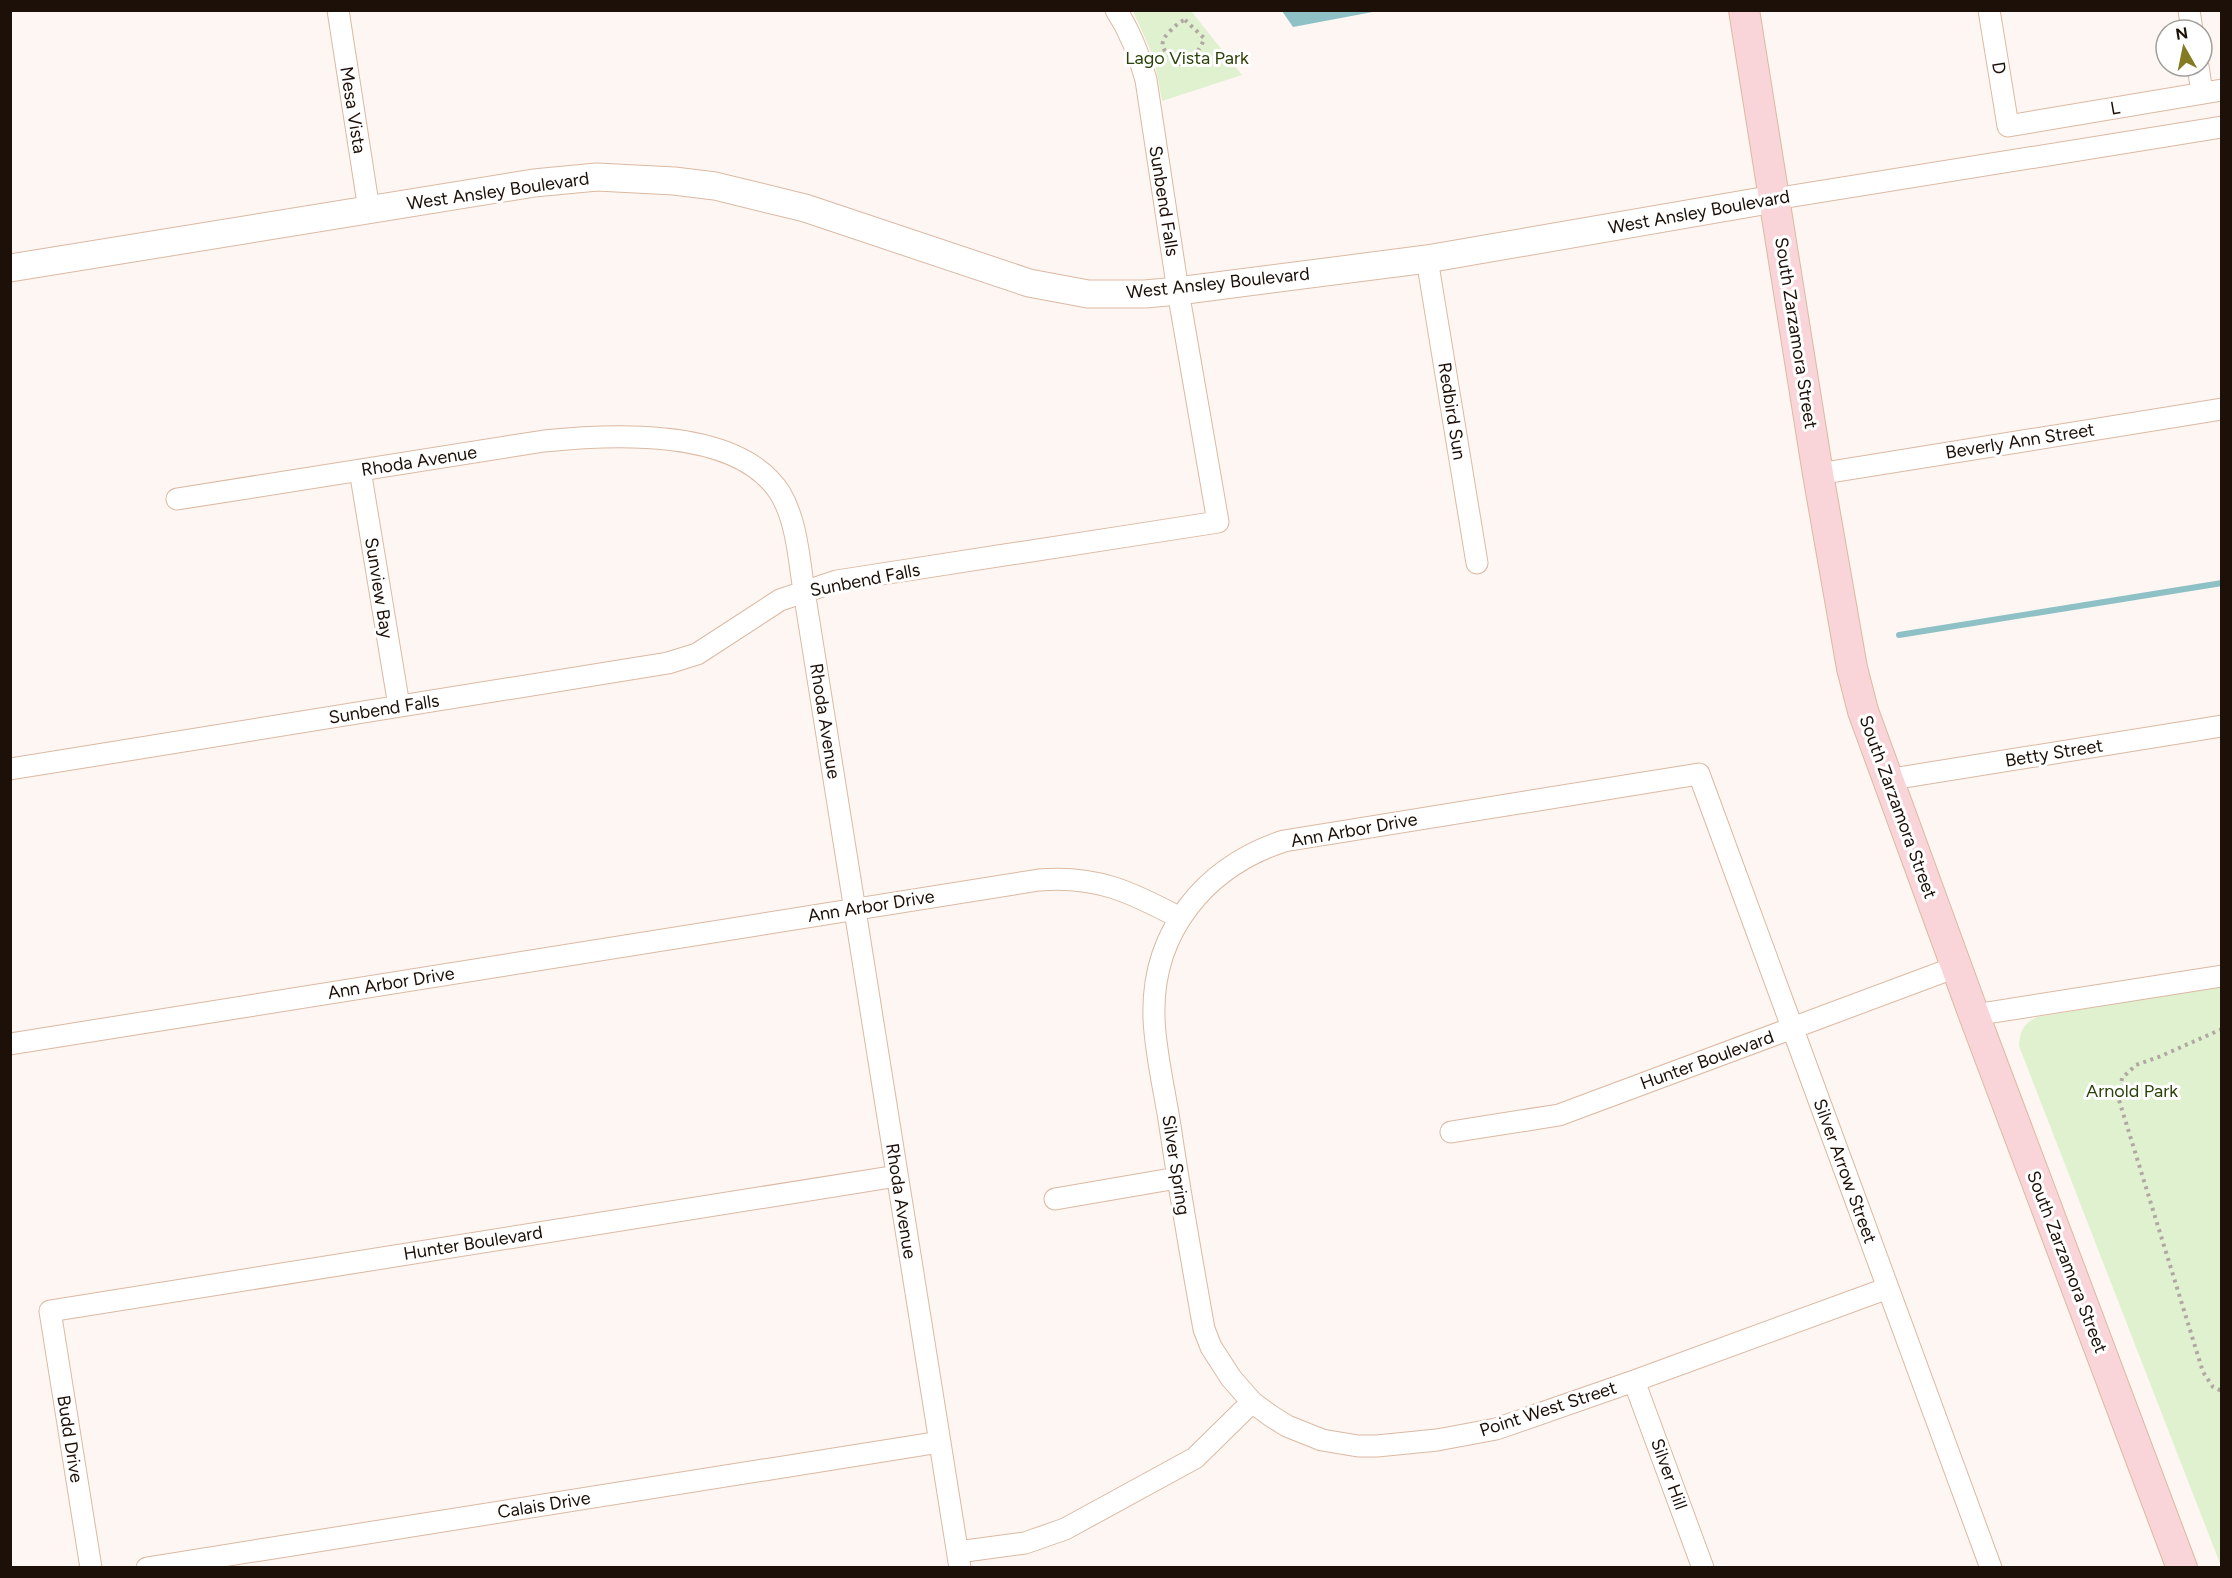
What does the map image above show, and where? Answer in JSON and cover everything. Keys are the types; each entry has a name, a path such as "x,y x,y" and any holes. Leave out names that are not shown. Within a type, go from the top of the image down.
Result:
{"main road":[{"name":"South Zarzamora Street","path":"1744,10 1818,474 1852,668 1863,711 1886,780 2182,1568"}],"street":[{"name":"Mesa Vista","path":"338,10 369,210"},
{"name":"Sunbend Falls","path":"10,769 668,663 697,654 780,600 837,581 1218,522 1178,291 1146,80 1130,32 1116,10"},
{"name":"D","path":"1989,10 2008,126"},
{"name":"L","path":"2008,126 2212,91"},
{"name":"West Ansley Boulevard","path":"10,268 555,181 597,177 674,181 715,186 805,208 1029,283 1088,294 1145,294 1427,259 1774,199 2222,127"},
{"name":"Redbird Sun","path":"1427,259 1477,562"},
{"name":"Beverly Ann Street","path":"1818,474 2222,409"},
{"name":"Rhoda Avenue","path":"177,499 544,441 584,437 651,436 711,448 745,461 761,471 780,494 792,524 804,591 959,1560"},
{"name":"Sunview Bay","path":"360,470 399,706"},
{"name":"Betty Street","path":"1886,780 2222,726"},
{"name":"Ann Arbor Drive","path":"10,1044 1039,880 1074,879 1101,883 1126,890 1180,918 1192,901 1218,875 1250,854 1284,841 1699,774"},
{"name":"Silver Arrow Street","path":"1699,774 1991,1568"},
{"name":"Silver Spring","path":"1180,918 1165,946 1160,964 1154,1001 1154,1020 1204,1329 1222,1366 1252,1402"},
{"name":"Hunter Boulevard","path":"1451,1132 1559,1115 1956,967"},
{"path":"1974,1015 2222,976"},
{"name":"Hunter Boulevard","path":"50,1311 897,1176"},
{"path":"1055,1199 1178,1178"},
{"name":"Point West Street","path":"1252,1402 1287,1426 1304,1434 1340,1444 1377,1446 1437,1440 1496,1429 1635,1382 1888,1288"},
{"name":"Budd Drive","path":"50,1311 91,1568"},
{"name":"Silver Hill","path":"1635,1382 1703,1568"},
{"path":"959,1560 1025,1543 1065,1529 1195,1458 1252,1402"},
{"name":"Calais Drive","path":"147,1568 940,1442"}],"path":[{"path":"1180,21 1185,21 1204,38 1203,43 1192,57 1180,64 1160,46 1163,38 1180,21"},
{"path":"2222,1029 2136,1065 2122,1078 2119,1101 2200,1364 2214,1387 2222,1391"}],"green space":[{"name":"Lago Vista Park","path":"1133,11 1191,11 1242,75 1162,101 1154,58"},
{"name":"Arnold Park","path":"2221,986 2221,1566 2019,1046 2023,1028 2037,1017"}],"water":[{"path":"1282,11 1378,11 1293,27"}],"waterway":[{"path":"1899,635 2222,583"}]}
